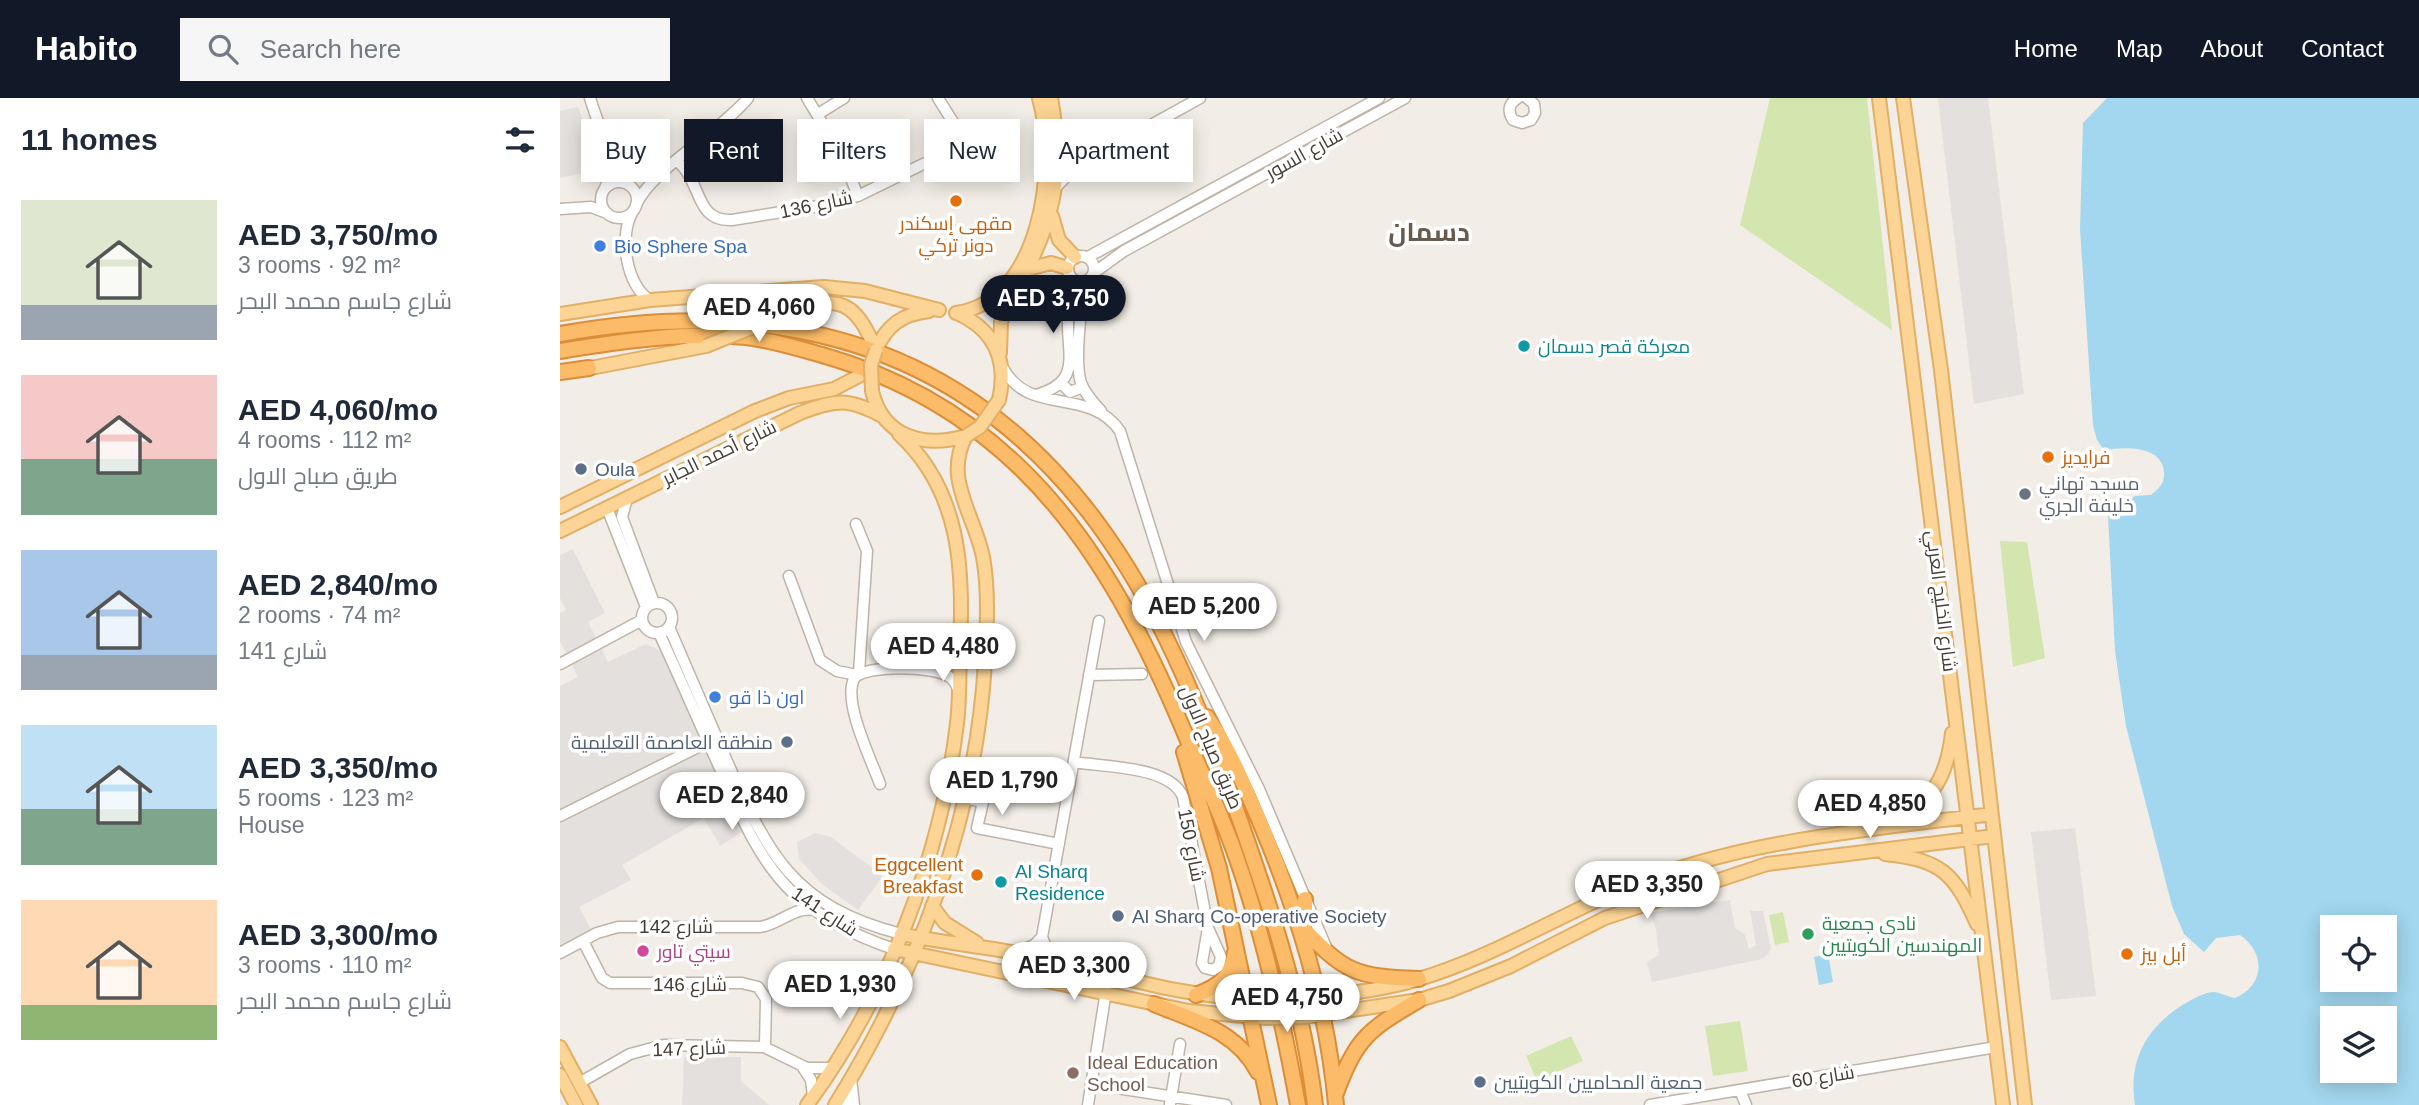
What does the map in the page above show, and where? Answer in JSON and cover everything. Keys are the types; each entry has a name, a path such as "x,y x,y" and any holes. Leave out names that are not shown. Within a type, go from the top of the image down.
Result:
{"highway":[{"name":"طريق صباح الاول","path":"560,334 680,319 787,326 863,346 945,385 1012,433 1048,466 1092,517 1143,597 1191,697 1273,911 1310,1067 1315,1105"},
{"name":"طريق صباح الاول","path":"560,352 650,339 707,335 747,337 847,362 905,386 965,420 1041,490 1113,582 1160,673 1237,858 1272,972 1298,1105"},
{"path":"560,373 589,368"},
{"path":"1160,673 1220,868 1237,944 1256,999 1264,1083 1269,1105"},
{"path":"1191,697 1232,758 1300,923 1311,997 1336,1100"},
{"path":"1300,923 1306,911 1305,900"},
{"path":"1300,923 1330,957 1356,972 1373,977 1419,979"},
{"path":"1196,995 1213,988 1229,974 1237,944"},
{"path":"1336,1100 1348,1060 1366,1034 1419,1000"},
{"path":"1154,1004 1235,1040 1251,1058 1264,1083"}],"main road":[{"path":"956,313 976,309 993,300 1014,273 1034,232 1047,172 1046,135 1039,98"},
{"path":"1051,98 1054,119"},
{"name":"شارع الخليج العربي","path":"1879,98 2002,1103"},
{"name":"شارع الخليج العربي","path":"1903,98 1944,393 2023,1105"},
{"path":"1886,147 1890,139 1899,136 1910,144"},
{"path":"899,433 919,441 943,443 966,436 980,427 999,400 1003,368 1000,354 1001,322 1051,215 1056,182"},
{"path":"1051,215 1059,240 1082,257"},
{"path":"1028,269 1051,263 1067,268"},
{"path":"560,314 650,300 824,287 864,291 956,313 985,330 1000,354"},
{"path":"589,368 706,346 821,302 851,309 864,324 876,350"},
{"path":"810,1101 855,1028 901,934 933,839 950,769 960,701 962,579 954,532 933,474 921,454 882,416 872,391 871,365 887,331 904,317 939,310"},
{"name":"شارع أحمد الجابر","path":"560,507 766,406 834,389 859,376 871,365"},
{"name":"شارع أحمد الجابر","path":"560,531 761,431 828,403 849,401 882,416"},
{"path":"835,1105 851,1085 914,953 932,906 964,798 982,698 986,615 983,558 956,474 958,451 966,436"},
{"path":"607,508 604,498 607,493 648,472 667,455"},
{"path":"1847,832 1902,814 1933,792 1949,754 1954,701"},
{"path":"901,934 1017,953 1156,989 1256,999 1311,997 1419,979 1502,944 1598,898 1656,876 1755,847 1847,832 1991,814"},
{"path":"1843,853 1851,849 1853,843 1847,832"},
{"path":"894,949 1106,991 1154,1004 1259,1018 1315,1016 1419,1000 1449,991 1511,966 1605,918 1766,864 1994,836"},
{"path":"1861,851 1919,858 1934,864 1961,891 1983,937"},
{"path":"932,906 945,923 986,948"},
{"path":"855,1028 863,1025 871,1029 872,1041"},
{"path":"560,1047 591,1105"},
{"path":"560,1075 576,1105"},
{"path":"2002,1103 2005,1093 2014,1091 2023,1105"}],"street":[{"path":"590,98 596,119"},
{"path":"670,167 726,122 748,98"},
{"path":"807,98 842,156 858,196"},
{"path":"818,114 844,98"},
{"name":"شارع 136","path":"677,161 696,184 705,211 715,219 732,220 819,206 858,196 966,143 939,98"},
{"path":"1162,119 1200,98"},
{"name":"شارع السور","path":"1082,257 1378,98"},
{"name":"شارع السور","path":"1094,272 1124,251 1405,98"},
{"path":"1518,98 1507,103 1513,120 1520,123 1530,121 1536,109 1527,98"},
{"path":"607,182 602,203 626,239"},
{"path":"577,206 614,183 636,182"},
{"path":"624,304 633,283 626,239 627,224 635,207 653,182"},
{"path":"1056,187 1060,182"},
{"path":"560,209 595,207 623,217 635,207 636,195 627,184"},
{"path":"1035,395 1061,383 1069,366 1068,315 1081,282 1094,272 1093,264 1082,257 1067,268 1070,277 1081,282"},
{"path":"1081,282 1079,323 1083,387 1120,431 1186,642 1259,789 1330,957"},
{"path":"633,283 650,300"},
{"path":"1003,368 1019,389 1101,411"},
{"path":"1061,383 1070,392 1083,387"},
{"path":"560,664 642,620 650,605 622,517 627,498"},
{"path":"607,508 650,605"},
{"path":"856,524 867,551 858,674 850,686 851,701 880,784"},
{"path":"789,576 820,660 837,671 858,674 876,668 937,671 953,679 960,701"},
{"path":"642,620 648,630 664,630 672,617 669,608 650,605"},
{"path":"1052,962 1042,937 1099,621"},
{"name":"شارع 141","path":"664,630 708,742 748,831 764,858 790,890 817,911 852,931 894,949"},
{"name":"شارع 141","path":"664,630 749,812 775,858 802,887 838,912 863,924 901,934"},
{"path":"937,671 953,664 960,654"},
{"path":"1088,675 1142,674"},
{"path":"560,816 708,742"},
{"name":"شارع 150","path":"1074,762 1159,775 1176,784 1183,797 1208,928"},
{"path":"964,798 983,802 977,828 1059,844"},
{"path":"790,890 794,903 791,913"},
{"name":"شارع 142","path":"561,950 610,929 625,926 766,926 803,909 817,911"},
{"path":"1017,953 1029,949 1042,937"},
{"name":"شارع 146","path":"583,941 602,978 610,983 746,983 758,987 766,999 765,1047"},
{"path":"1088,1105 1106,991"},
{"path":"1171,1102 1180,1044"},
{"name":"شارع 147","path":"579,1083 630,1054 655,1046 765,1047 802,1066 817,1070 832,1068"},
{"name":"شارع 60","path":"1656,1104 1996,1047"},
{"path":"802,1066 811,1080 810,1101"},
{"path":"1091,1084 1171,1102 1226,1105"},
{"path":"843,1105 851,1085"},
{"path":"851,1085 854,1105"},
{"path":"1740,1090 1746,1105"}],"green space":[{"path":"1770,98 1867,98 1892,330 1740,225"},
{"path":"2000,541 2027,542 2045,658 2013,667"},
{"path":"1783,912 1789,942 1775,945 1769,915"},
{"path":"1740,1021 1748,1071 1713,1076 1705,1026"},
{"path":"1571,1036 1583,1061 1537,1081 1526,1056"}],"shaded area":[{"path":"1938,98 1988,98 2024,394 1974,404"},
{"path":"578,107 582,119 581,173 560,178 560,111"},
{"path":"573,549 605,613 588,622 608,662 646,644 663,652 744,831 720,846 704,818 622,865 631,880 579,907 596,939 560,957 560,686 578,677 560,641 560,613 566,610 560,598 560,555"},
{"path":"2075,828 2096,996 2051,1000 2031,832"},
{"path":"815,833 831,837 883,876 858,910 822,884 799,859 797,842"},
{"path":"1730,900 1735,928 1745,935 1749,949 1756,945 1750,911 1763,911 1771,948 1768,954 1762,959 1652,982 1647,962 1659,955 1656,929 1650,913"},
{"path":"684,1057 741,1057 741,1081 769,1105 682,1105"}],"water":[{"path":"2107,98 2419,98 2419,1105 2135,1105 2134,1074 2137,1060 2159,1024 2184,1004 2204,994 2215,992 2235,998 2245,992 2257,977 2258,959 2248,942 2240,935 2216,938 2204,952 2184,934 2172,906 2126,726 2115,651 2108,515 2135,496 2151,495 2161,485 2164,472 2162,463 2149,452 2122,448 2104,450 2097,440 2093,425 2080,229 2083,123"},
{"path":"1828,954 1833,982 1819,985 1814,957"}],"place":[{"name":"مقهى إسكندر دونر تركي","path":"956,201"},
{"name":"Bio Sphere Spa","path":"600,246"},
{"name":"معركة قصر دسمان","path":"1524,346"},
{"name":"فرايديز","path":"2048,457"},
{"name":"Oula","path":"581,469"},
{"name":"مسجد تهاني خليفة الجري","path":"2025,494"},
{"name":"اون ذا قو","path":"715,697"},
{"name":"منطقة العاصمة التعليمية","path":"787,742"},
{"name":"Eggcellent Breakfast","path":"977,875"},
{"name":"Al Sharq Residence","path":"1001,882"},
{"name":"Al Sharq Co-operative Society","path":"1118,916"},
{"name":"نادي جمعية المهندسين الكويتيين","path":"1808,934"},
{"name":"سيتي تاور","path":"643,951"},
{"name":"أبل بيز","path":"2127,954"},
{"name":"Ideal Education School","path":"1073,1073"},
{"name":"جمعية المحاميين الكويتيين","path":"1480,1082"}],"district":[{"name":"دسمان","path":"1429,232"}]}
